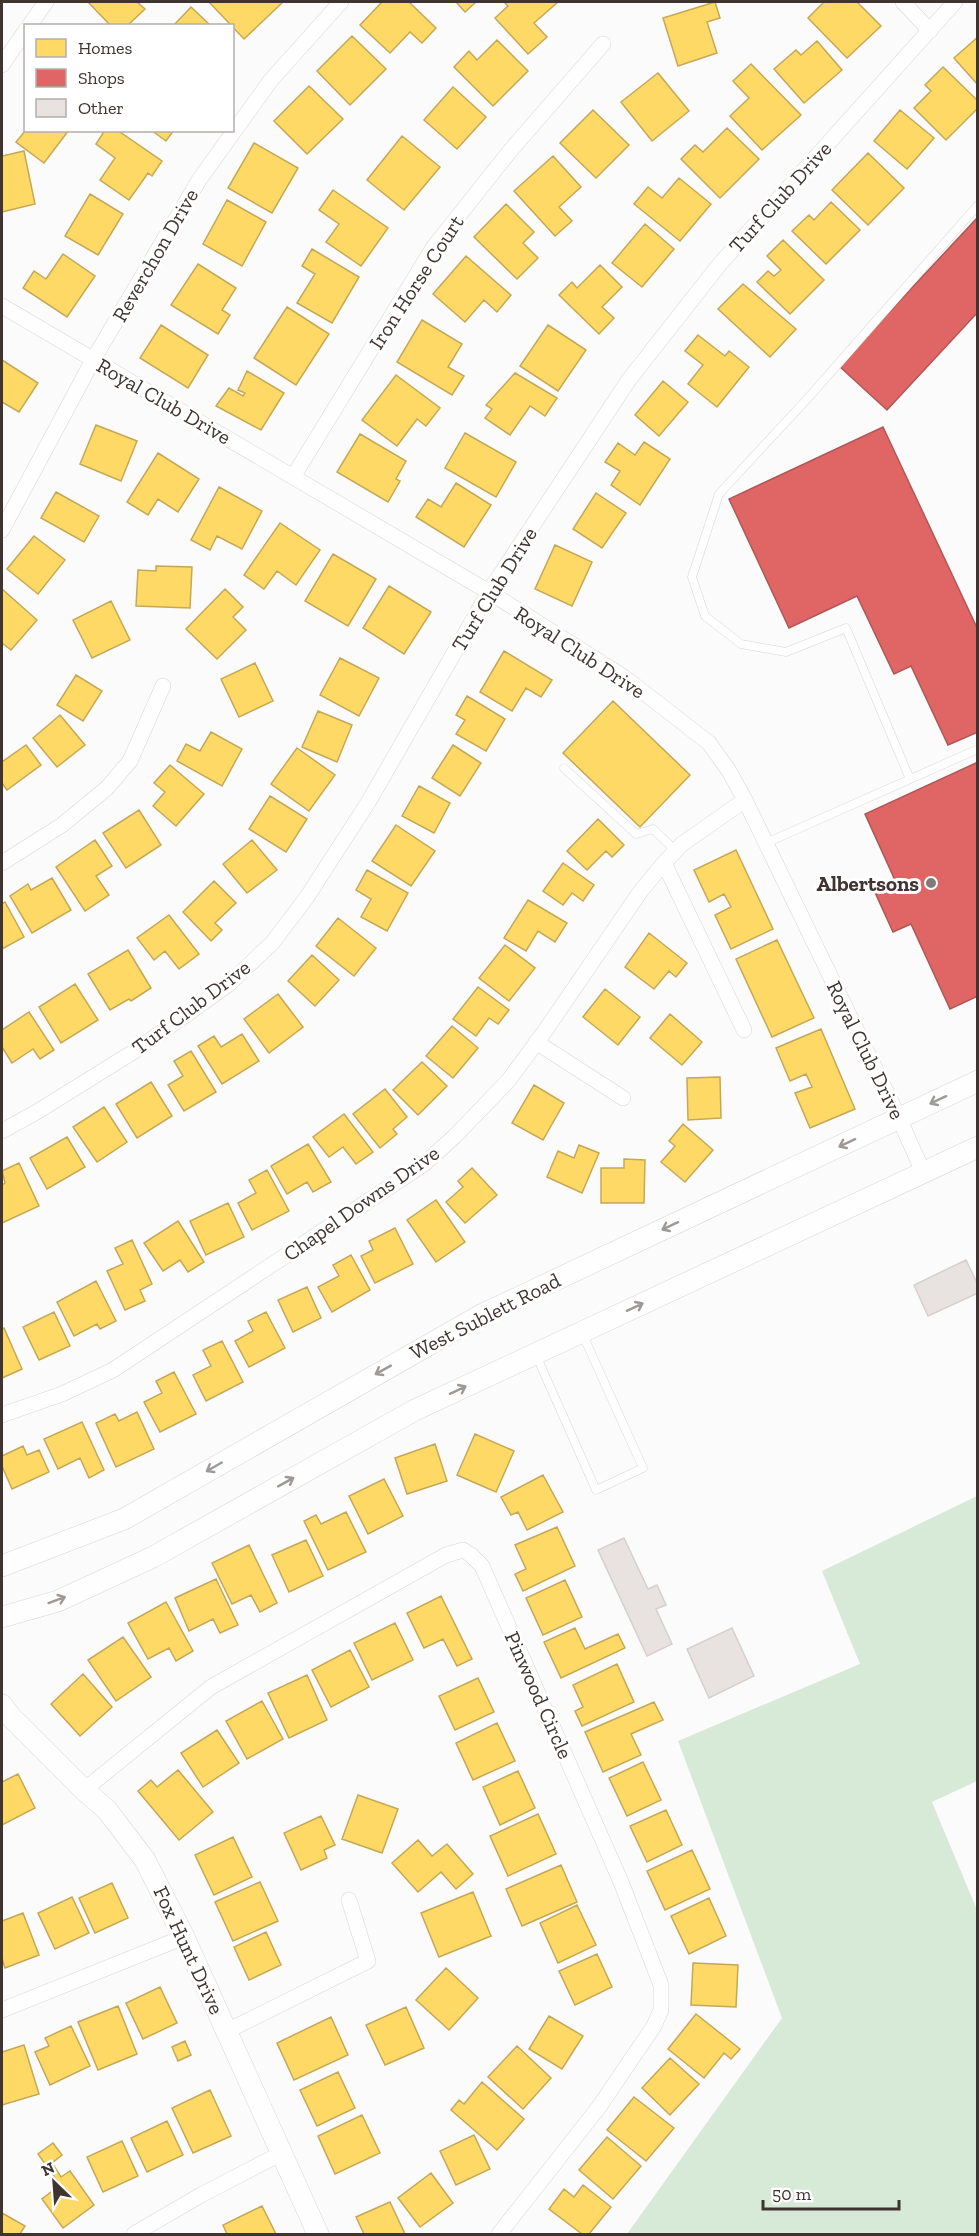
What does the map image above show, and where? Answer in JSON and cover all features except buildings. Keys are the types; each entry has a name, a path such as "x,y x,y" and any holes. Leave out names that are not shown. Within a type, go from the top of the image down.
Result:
{"main road":[{"name":"West Sublett Road","path":"2,1566 123,1519 481,1315 978,1081"},
{"path":"2,1617 58,1601 153,1557 415,1410 978,1147"},
{"name":"Fox Hunt Drive","path":"5,1717 107,1810 145,1860 184,1937 318,2235"}],"street":[{"name":"Reverchon Drive","path":"234,131 271,80 341,2"},
{"path":"903,2 930,31"},
{"name":"Turf Club Drive","path":"2,1131 138,1049 229,984 273,942 307,897 369,801 489,592 628,381 719,265 956,2"},
{"path":"30,24 38,4"},
{"path":"2,65 24,33"},
{"name":"Iron Horse Court","path":"293,477 434,248 510,151 603,44"},
{"name":"Reverchon Drive","path":"2,530 93,360 199,180 234,132"},
{"name":"Royal Club Drive","path":"2,306 489,592 624,678 709,743 729,771 745,800 900,1118 923,1172"},
{"path":"2,863 62,825 107,788 130,761 164,686"},
{"name":"Chapel Downs Drive","path":"2,1415 62,1394 113,1370 424,1164 455,1136 508,1081 640,892 664,863 682,844 745,800"},
{"path":"664,863 744,1030"},
{"path":"536,1042 623,1098"},
{"name":"Pinwood Circle","path":"84,1790 211,1687 446,1555 463,1550 482,1566 621,1882 661,1985 661,2010 654,2025 598,2107 499,2235"},
{"path":"227,2031 368,1961 349,1900"},
{"path":"2,2010 184,1937"},
{"path":"134,2235 201,2194 282,2153"}],"lane":[{"path":"910,779 846,628 786,652 741,644 705,616 693,577 719,494 808,398 978,205"},
{"path":"766,843 978,749"},
{"path":"564,768 636,834 653,829 676,850"},
{"path":"535,1354 596,1490 643,1468 582,1332"}],"green space":[{"path":"977,1496 977,1781 932,1802 977,1910 977,2234 627,2234 782,2018 678,1741 860,1664 822,1571"}],"place":[{"name":"Albertsons","path":"931,883"}]}
